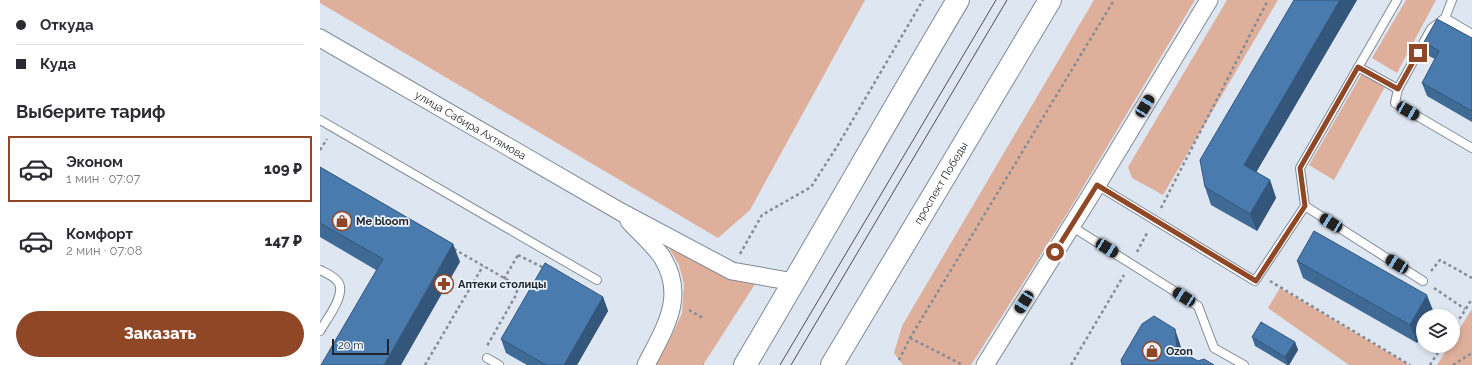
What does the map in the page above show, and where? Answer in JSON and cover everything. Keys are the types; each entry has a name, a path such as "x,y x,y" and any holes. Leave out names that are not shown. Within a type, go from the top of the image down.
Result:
{"main road":[{"path":"745,365 907,85 958,0"},
{"name":"проспект Победы","path":"835,364 1050,0"}],"street":[{"path":"985,365 1097,185 1209,0"},
{"name":"улица Сабира Ахтямова","path":"320,38 621,212 732,271 794,282"},
{"name":"улица Сабира Ахтямова","path":"621,212 661,256 669,269 672,280 674,301 672,310 646,365"}],"lane":[{"path":"1097,185 1154,221 1256,281 1305,206 1300,168 1397,0"},
{"path":"1452,0 1445,18 1431,29 1398,89 1395,103 1472,148"},
{"path":"1445,18 1472,34"},
{"path":"1358,67 1398,89"},
{"path":"320,120 597,280"},
{"path":"1305,206 1423,280"},
{"path":"1071,226 1198,306 1214,348 1244,365"},
{"path":"320,270 338,281 341,290 339,297 320,331"},
{"path":"487,358 499,365"}],"path":[{"path":"740,254 762,215 811,187 838,144 922,0"},
{"path":"899,360 910,338 1114,0"},
{"path":"1071,365 1154,221 1268,0"},
{"path":"320,150 327,138"},
{"path":"449,247 518,286 516,295 485,348"},
{"path":"504,279 518,255"},
{"path":"1465,309 1423,280 1440,260 1472,278"},
{"path":"425,365 483,266"},
{"path":"1260,275 1410,365"},
{"path":"1460,317 1472,299"},
{"path":"910,338 962,365"},
{"path":"1430,365 1438,353"},
{"path":"1453,365 1472,353"}],"shaded area":[{"path":"320,0 865,0 750,210 718,238 320,3"},
{"path":"1094,0 1195,0 1068,212 971,365 903,365 894,353 902,326"},
{"path":"1227,0 1278,0 1163,195 1132,178 1128,167"},
{"path":"1406,0 1436,0 1397,73 1372,58"},
{"path":"1363,72 1386,85 1334,180 1309,165"},
{"path":"667,245 757,281 703,365 654,365 673,333 682,313 684,284 679,265"},
{"path":"1280,288 1409,365 1349,365 1268,308"},
{"path":"1472,309 1472,365 1437,365 1445,353 1460,353 1460,328"}],"building":[{"path":"1294,0 1340,0 1244,165 1270,180 1250,214 1205,187 1200,160"},
{"path":"1437,19 1472,38 1472,111 1422,83 1439,51 1424,42"},
{"path":"320,167 453,244 384,365 321,365 383,259 320,223"},
{"path":"1314,231 1427,295 1419,309 1416,309 1416,314 1410,325 1297,261"},
{"path":"545,263 603,297 564,365 546,365 501,339"},
{"path":"1154,316 1175,329 1177,349 1198,361 1204,359 1214,365 1122,365 1121,360 1142,324"},
{"path":"1261,322 1295,342 1285,357 1252,337"}],"tram line":[{"path":"780,365 996,0"},
{"path":"791,365 1007,0"}],"place":[{"name":"Me bloom","path":"342,221"},
{"name":"Аптеки столицы","path":"444,284"},
{"name":"Ozon","path":"1152,351"}],"route":[{"path":"1055,252 1097,185 1154,221 1256,281 1305,206 1300,168 1358,67 1398,89 1418,53"}]}
